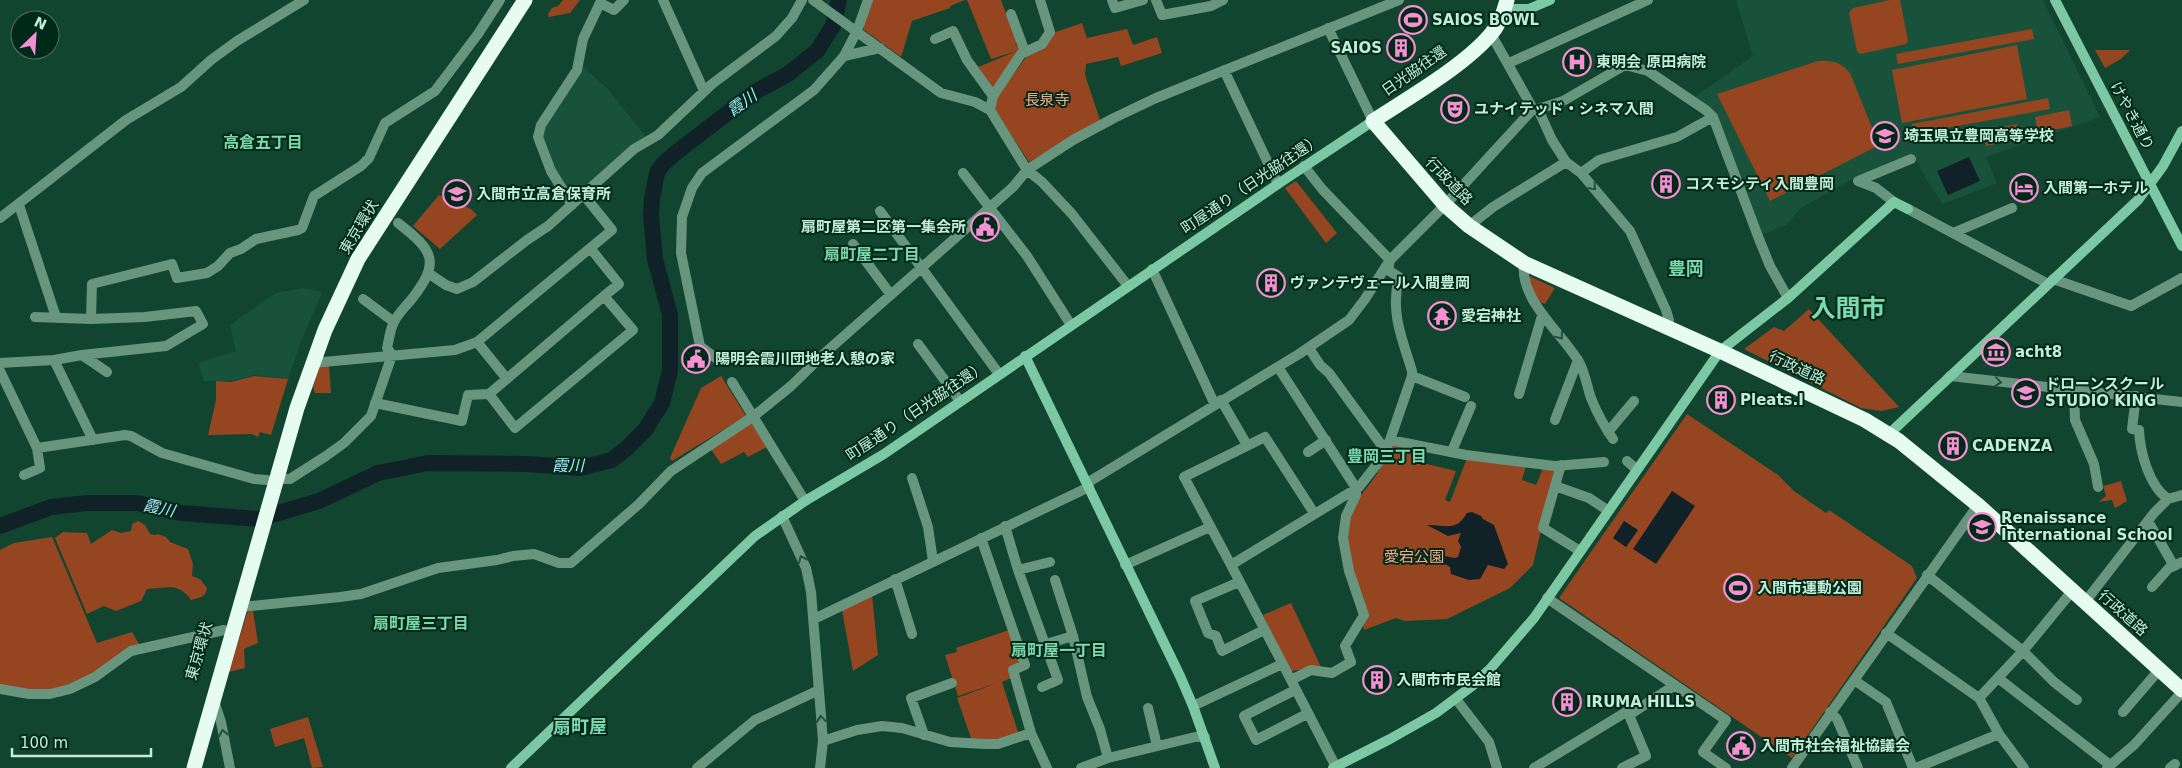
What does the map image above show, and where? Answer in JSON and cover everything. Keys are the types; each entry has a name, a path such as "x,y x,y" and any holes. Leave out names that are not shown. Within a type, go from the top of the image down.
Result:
{"highway":[{"name":"東京環状","path":"273,480 303,360 316,326 347,260 514,0"},
{"name":"東京環状","path":"183,768 224,630 312,363 325,330 358,259 525,0"},
{"name":"日光脇往還","path":"1372,121 1450,68 1491,34 1506,5"},
{"name":"行政道路","path":"1372,121 1445,205 1469,226 1524,263 1720,351 1840,408 1889,434 1978,505 2182,691"},
{"name":"東京環状","path":"194,768 241,607 254,543"}],"street":[{"path":"0,218 126,120 181,88 211,60 237,41 304,0"},
{"path":"91,319 92,284 172,264 177,278 207,272 218,266 230,253 241,249 256,239 302,228 314,196 361,166 369,158 385,123 435,91 478,34 500,0"},
{"path":"572,205 551,172 541,146 538,137 541,124 576,70 583,39 600,3 614,10 624,0"},
{"path":"663,0 704,92"},
{"path":"428,274 446,285 457,289 466,286 548,226 634,149 658,136 704,92 772,40 792,18 802,0"},
{"path":"813,0 940,93 975,102 990,110 1027,170 1042,182 1072,214 1096,246 1113,264 1128,286"},
{"path":"717,359 700,346 681,253 680,235 686,202 702,173 814,90 844,56 868,0"},
{"path":"990,110 993,96 1021,54 1042,44 1050,32 1040,0"},
{"path":"1112,0 1115,8 1143,0"},
{"path":"1156,0 1162,15 1211,6 1223,0"},
{"path":"1506,5 1529,8 1550,0"},
{"path":"1509,63 1648,0"},
{"name":"けやき通り","path":"2055,0 2092,75 2182,246"},
{"path":"241,607 340,598 360,594 438,568 513,556 534,554 559,562 571,563 639,504 664,477 754,416 791,386 891,294 1013,187 1027,170 1073,140 1114,118 1224,70 1397,1"},
{"path":"1011,14 1025,52"},
{"path":"1328,28 1372,121"},
{"path":"935,39 953,31 967,60 975,68 993,96"},
{"path":"1491,34 1566,162 1581,173 1625,225 1637,243 1666,310 1669,320 1667,328"},
{"path":"844,56 880,48"},
{"path":"814,619 1088,485 1218,402 1309,348 1349,320 1366,299 1390,260 1445,205 1535,109 1563,101 1625,65 1640,68 1655,76 1713,117 1762,246 1788,298"},
{"path":"1224,70 1278,184"},
{"path":"1581,173 1599,160 1640,146 1677,137 1713,117"},
{"name":"町屋通り（日光脇往還）","path":"511,768 677,612 723,564 755,536 805,501 870,462 1372,121"},
{"path":"1889,434 2128,210 2163,166 2182,131"},
{"path":"1911,159 1858,180 1876,188 1894,202 1953,233 2051,281 2131,306 2182,278"},
{"path":"1469,226 1493,207 1566,162"},
{"path":"1304,166 1322,189 1390,260"},
{"path":"963,173 1027,256 1071,325"},
{"path":"312,363 455,350 477,342 612,230 583,194"},
{"path":"1314,513 1264,437 1184,476 1334,767 1416,725 1456,699 1503,655 1547,598 1720,351 1788,298 1894,202"},
{"path":"19,205 56,317"},
{"path":"1953,233 2012,208"},
{"path":"880,211 999,374"},
{"path":"392,355 387,348 394,322 416,294 428,274 431,258 423,244 398,223"},
{"path":"853,244 891,294"},
{"path":"375,404 462,421 468,395 489,394 618,284 591,249"},
{"path":"1231,565 1356,488 1382,458 1412,376 1394,304 1399,277 1388,270 1390,260"},
{"path":"1524,263 1525,280 1542,316 1558,333 1578,360 1592,401 1610,436 1634,401"},
{"path":"1152,269 1218,402 1247,445"},
{"path":"489,394 516,428 633,330 604,296"},
{"path":"363,298 394,322"},
{"path":"0,363 54,360 82,355 151,349 166,346 203,324 196,310 145,317 91,319 35,317"},
{"path":"1519,394 1542,316"},
{"path":"477,342 507,379"},
{"path":"918,344 960,401"},
{"path":"1309,348 1380,443 1522,463 1561,465 1604,462"},
{"path":"82,355 107,372"},
{"path":"37,448 124,435 131,436 170,456 254,479 273,480 290,478 344,442 371,416 392,355"},
{"path":"1025,356 1193,706 1215,768"},
{"path":"54,360 92,440"},
{"path":"1554,420 1578,360"},
{"path":"1278,367 1356,488 1356,496 1346,516 1343,538 1349,571 1364,615 1345,646 1351,662 1332,672 1311,670 1293,685 1244,716 1256,740 1307,714"},
{"path":"0,371 37,448 40,468 24,475"},
{"path":"1412,376 1465,397"},
{"path":"1950,376 2182,402"},
{"path":"732,382 805,501"},
{"path":"2074,391 2075,420 2094,464 2098,487"},
{"path":"2136,396 2132,430 2139,430 2140,447 2146,467 2163,495 2168,499"},
{"path":"1452,452 1471,406"},
{"path":"1308,452 1326,440"},
{"path":"1627,461 1636,469"},
{"path":"1561,465 1543,528 1580,550"},
{"path":"912,478 928,527 933,561"},
{"path":"1555,486 1589,498 1607,510"},
{"path":"2085,602 2148,521 2168,499 2182,495"},
{"path":"1797,766 1830,712 1978,505"},
{"path":"782,516 806,568 814,619 823,741 820,768"},
{"path":"2148,521 2178,564 2169,568 2152,587"},
{"path":"1005,526 1018,570 1058,680 1042,687"},
{"path":"1125,565 1210,527"},
{"path":"981,538 1025,666 1012,670 1031,733 1047,768"},
{"path":"1018,570 1050,562"},
{"path":"1927,575 2023,651 2054,682 2077,700"},
{"path":"895,579 912,634"},
{"path":"1055,580 1073,636 1087,697 1100,729 1108,758"},
{"path":"1240,582 1195,601 1208,633 1216,636 1222,651 1264,630"},
{"path":"1979,698 2023,651 2072,590"},
{"path":"1547,598 1726,720 1703,752 1726,768"},
{"path":"0,690 29,694 50,694 70,689 95,677 131,651 224,630"},
{"path":"1886,633 1979,698 1999,734 2024,768"},
{"path":"1046,644 1073,636"},
{"path":"1193,706 1282,664"},
{"path":"2123,712 2159,670"},
{"path":"1998,678 2108,767 2134,745 2182,691"},
{"path":"1854,680 1886,702 1914,768 1999,734"},
{"path":"924,735 911,698 952,683"},
{"path":"1630,715 1674,685"},
{"path":"697,768 761,716 819,690"},
{"path":"214,698 230,768"},
{"path":"1456,699 1489,742 1497,768"},
{"path":"1148,708 1157,746"},
{"path":"1534,768 1626,712 1630,715 1646,756 1622,768"},
{"path":"1830,712 1837,718 1858,768"},
{"path":"823,741 857,730 882,726 902,728 950,742 992,744 1031,733"},
{"path":"1081,768 1108,758 1195,737 1205,737"}],"shaded area":[{"name":"埼玉県立豊岡高等学校","path":"1736,0 2043,0 2100,117 1986,157 1997,183 1943,204 1925,177 1914,155 1854,178 1801,208 1786,225 1762,235 1716,114 1693,98 1753,56"},
{"path":"581,65 607,88 646,137 631,145 572,198 552,167 541,131"},
{"path":"304,288 322,292 301,341 288,379 254,375 231,381 204,381 198,363 236,351 230,325 276,293"}],"green space":[{"path":"563,0 580,0 570,13 549,17 548,14 552,8 558,6"},
{"path":"872,0 965,0 950,6 950,8 912,21 901,57 864,30 864,23"},
{"path":"967,0 1001,0 1017,43 1015,44 1022,51 994,89 978,67 1017,51 991,59"},
{"path":"1890,0 1900,0 1908,41 1906,44 1860,54 1857,51 1849,13 1853,8"},
{"name":"長泉寺","path":"1082,23 1087,38 1127,29 1133,45 1157,37 1162,53 1121,66 1118,57 1086,64 1085,75 1100,120 1029,162 995,110 996,98 1027,56 1053,33"},
{"path":"2032,29 2034,39 1898,64 1896,54"},
{"path":"2017,45 2027,99 1902,123 1892,70"},
{"path":"2095,50 2130,50 2121,59 2105,68"},
{"path":"1818,61 1836,62 1850,73 1879,145 1770,201 1717,94"},
{"path":"2048,98 2050,109 1914,134 1912,124"},
{"path":"2069,110 2072,126 2038,133 2035,117"},
{"path":"2017,124 2020,139 1986,146 1983,131"},
{"path":"1296,181 1337,233 1326,243 1285,188"},
{"path":"439,195 471,209 477,215 440,249 413,226"},
{"path":"1529,276 1555,288 1545,304 1537,301 1528,279"},
{"path":"1809,309 1899,407 1881,411 1861,408 1744,349 1774,327 1784,331"},
{"path":"329,365 331,393 315,393 313,387 320,366"},
{"path":"254,376 288,379 271,435 260,432 258,437 252,434 208,435 216,400 216,381 231,382"},
{"path":"721,376 746,416 672,461 670,458 701,388"},
{"name":"入間市運動公園","path":"1687,414 1778,475 1794,491 1826,513 1829,510 1912,566 1917,578 1792,758 1559,598"},
{"path":"752,423 767,447 748,457 744,452 721,464 710,448"},
{"name":"愛宕公園","path":"1395,444 1423,449 1419,462 1456,471 1445,500 1450,502 1467,458 1526,466 1522,480 1536,485 1543,468 1555,469 1533,565 1510,588 1447,619 1405,621 1396,618 1364,630 1351,570 1347,538 1348,524 1356,502 1377,474 1391,446"},
{"path":"2121,481 2127,501 2115,508 2112,500 2098,502 2106,496 2103,486"},
{"path":"138,521 145,525 150,534 166,537 170,542 188,549 193,564 192,576 200,579 207,588 205,593 202,597 191,600 177,588 147,589 141,601 116,611 104,606 87,614 55,538 63,532 87,533 91,544 112,530 121,533 131,531 132,524"},
{"path":"52,537 97,643 132,632 139,644 90,675 51,692 0,687 0,550 14,543"},
{"path":"872,594 878,655 853,671 842,610"},
{"path":"1291,603 1321,667 1291,671 1263,615"},
{"path":"253,611 258,643 244,649 245,668 229,672 247,613"},
{"path":"1009,630 1019,661 1018,664 1008,668 1011,678 1002,682 1019,735 999,742 972,741 957,698 997,683 958,696 945,655 957,652 956,648"},
{"path":"308,717 323,767 312,768 304,738 275,747 270,729"}],"water":[{"path":"1969,157 1980,181 1948,195 1937,171"},
{"path":"1672,491 1695,506 1656,564 1633,549"},
{"path":"1472,512 1494,525 1508,564 1504,569 1488,565 1480,579 1469,580 1451,574 1450,567 1443,563 1444,556 1458,557 1461,547 1458,541 1461,533 1448,536 1427,525 1454,525 1463,519 1467,513"},
{"path":"1624,521 1638,530 1626,547 1613,538"}],"waterway":[{"name":"霞川","path":"0,526 51,507 87,503 137,503 181,513 258,519 319,501 378,473 428,463 528,464 580,468 612,460 645,430 662,403 670,371 670,315 655,259 651,215 657,173 663,164 678,151 755,92 788,74 817,51 833,26 839,0"}],"place":[{"name":"SAIOS BOWL","path":"1413,20"},
{"name":"SAIOS","path":"1401,48"},
{"name":"東明会 原田病院","path":"1577,62"},
{"name":"ユナイテッド・シネマ入間","path":"1455,109"},
{"name":"埼玉県立豊岡高等学校","path":"1885,136"},
{"name":"コスモシティ入間豊岡","path":"1666,184"},
{"name":"入間第一ホテル","path":"2024,188"},
{"name":"入間市立高倉保育所","path":"457,194"},
{"name":"扇町屋第二区第一集会所","path":"985,227"},
{"name":"ヴァンテヴェール入間豊岡","path":"1271,283"},
{"name":"愛宕神社","path":"1442,316"},
{"name":"acht8","path":"1996,352"},
{"name":"陽明会霞川団地老人憩の家","path":"696,359"},
{"name":"ドローンスクール STUDIO KING","path":"2026,393"},
{"name":"Pleats.I","path":"1721,400"},
{"name":"CADENZA","path":"1953,446"},
{"name":"Renaissance International School","path":"1982,527"},
{"name":"入間市運動公園","path":"1738,588"},
{"name":"入間市市民会館","path":"1377,680"},
{"name":"IRUMA HILLS","path":"1567,702"},
{"name":"入間市社会福祉協議会","path":"1741,746"}],"district":[{"name":"高倉五丁目","path":"263,142"},
{"name":"扇町屋二丁目","path":"872,254"},
{"name":"豊岡","path":"1686,268"},
{"name":"入間市","path":"1848,308"},
{"name":"豊岡三丁目","path":"1387,456"},
{"name":"扇町屋三丁目","path":"421,623"},
{"name":"扇町屋一丁目","path":"1059,650"},
{"name":"扇町屋","path":"580,726"}]}
